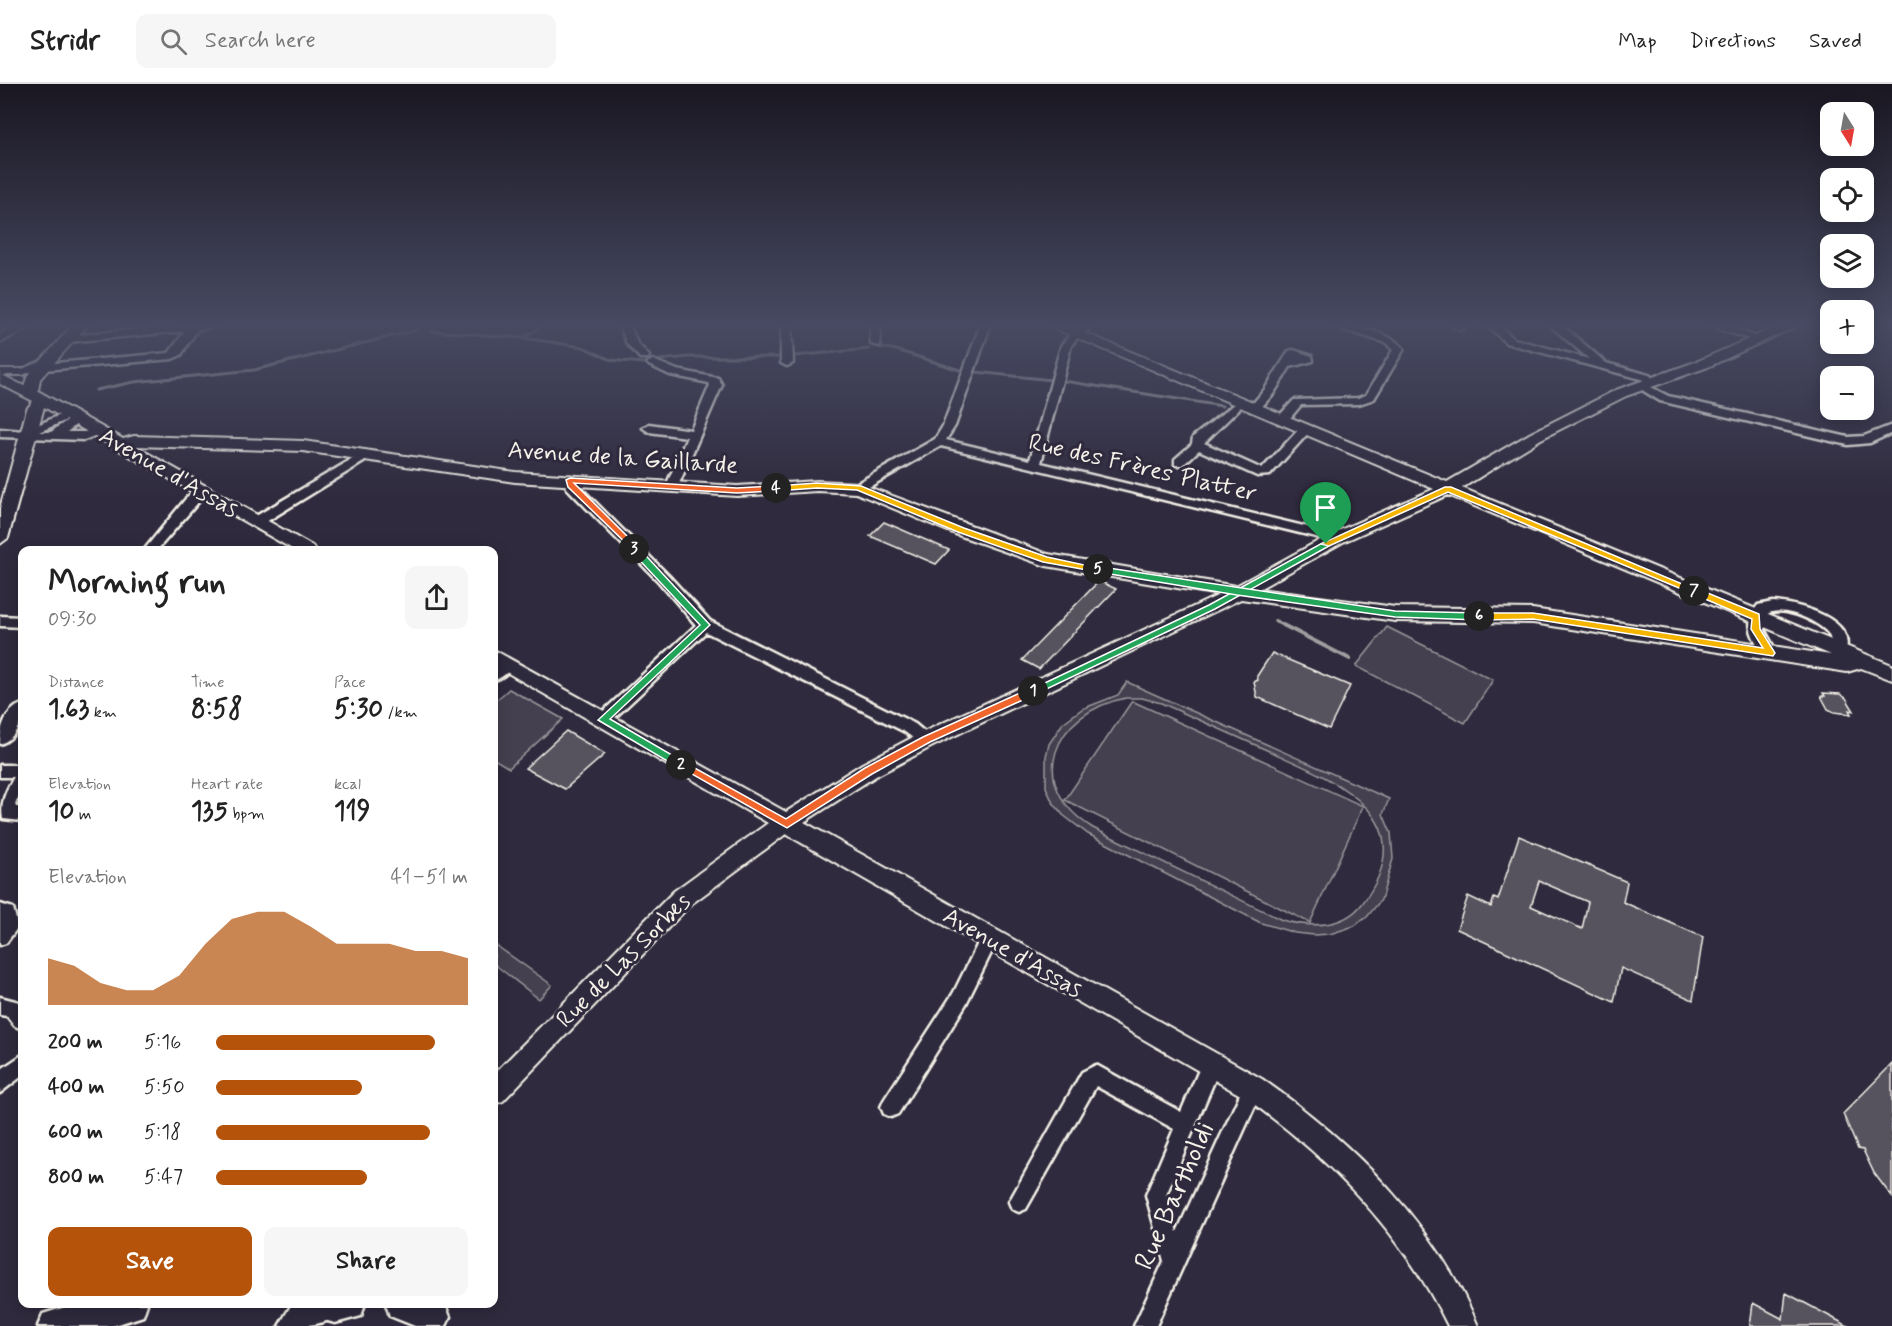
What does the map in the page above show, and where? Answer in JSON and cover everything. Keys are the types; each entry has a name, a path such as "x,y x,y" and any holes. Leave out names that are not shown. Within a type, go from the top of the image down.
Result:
{"main road":[{"path":"55,1326 117,1308"},
{"path":"412,1308 433,1316"}],"street":[{"name":"Avenue d'Assas","path":"9,384 73,417 299,546"},
{"path":"0,538 35,409 35,396 31,384"},
{"path":"672,486 715,384"},
{"path":"858,488 942,438 963,384"},
{"path":"1034,466 1056,384"},
{"path":"1197,384 1892,673"},
{"path":"1254,409 1274,384"},
{"path":"1270,391 1298,402 1359,400 1370,397 1378,384"},
{"path":"1648,384 1664,399 1848,441 1866,440 1892,429"},
{"name":"Rue de Las Sorbes","path":"498,1088 671,907 767,835 869,771 926,740 1163,632 1337,538 1448,489 1536,436 1621,393 1648,384"},
{"path":"1282,420 1298,402"},
{"path":"1198,445 1197,440 1239,403"},
{"path":"30,433 73,417"},
{"path":"54,436 73,417"},
{"path":"649,428 694,434"},
{"path":"1198,445 1261,473 1266,472 1305,430"},
{"path":"0,433 84,436 99,432"},
{"name":"Rue des Frères Platter","path":"942,438 1034,466 1190,504 1227,509 1337,538"},
{"name":"Avenue de la Gaillarde","path":"120,445 134,441 303,446 503,475 737,491 817,486 858,488 961,530 1046,560 1237,592 1395,614 1533,616 1847,665 1853,664 1858,659"},
{"path":"1179,462 1198,445"},
{"path":"256,522 366,455"},
{"path":"570,480 571,485 664,579 705,625 910,728 926,740"},
{"path":"153,546 192,499 202,491"},
{"path":"1756,617 1756,629 1770,653"},
{"path":"0,621 18,622"},
{"path":"603,720 705,625"},
{"name":"Avenue d'Assas","path":"498,666 603,720 1253,1088 1284,1109 1330,1147 1397,1220 1437,1275 1464,1326"},
{"path":"0,738 18,715"},
{"path":"0,771 18,771"},
{"path":"18,784 7,804 9,814 18,814"},
{"path":"0,912 7,914 9,927 0,937"},
{"path":"891,1107 960,998 989,939"},
{"path":"0,1006 12,1008 18,1015"},
{"path":"1174,1260 1155,1196 1212,1065"},
{"path":"0,1083 18,1067"},
{"path":"1019,1202 1089,1079 1096,1075 1186,1125"},
{"name":"Rue Bartholdi","path":"1145,1326 1253,1088"},
{"path":"290,1326 324,1309"}],"shaded area":[{"path":"1387,627 1493,680 1465,723 1356,666"},
{"path":"1127,682 1389,799 1383,814 1391,833 1393,859 1381,900 1367,917 1354,926 1330,934 1314,935 1295,933 1261,923 1088,834 1063,815 1052,801 1046,787 1046,756 1049,744 1063,723 1082,709 1118,695","holes":["1126,698 1142,698 1161,703 1294,762 1344,789 1365,806 1379,825 1384,847 1380,874 1355,912 1346,918 1325,924 1292,923 1282,920 1093,828 1071,811 1058,792 1053,772 1056,752 1065,734 1080,718 1101,706"]},
{"path":"509,689 563,719 509,768 498,761 498,699"},
{"path":"1132,701 1363,806 1310,923 1065,800"},
{"path":"498,947 552,985 539,999 498,967"}],"building":[{"path":"884,522 949,550 936,564 870,536"},
{"path":"1099,581 1116,589 1039,669 1022,660"},
{"path":"1272,653 1350,686 1329,729 1257,697 1254,682 1258,680 1257,676"},
{"path":"1823,693 1840,694 1846,698 1854,711 1849,710 1851,714 1828,709 1821,696 1825,696"},
{"path":"566,731 605,754 565,789 525,768"},
{"path":"1519,836 1627,882 1623,902 1703,937 1693,1000 1621,968 1614,1002 1457,929 1468,896 1491,907 1494,898 1498,900","holes":["1539,881 1588,902 1582,929 1531,906"]},
{"path":"1892,1064 1892,1197 1874,1173 1863,1150 1858,1149 1843,1114"},
{"path":"1786,1293 1848,1326 1750,1326 1753,1303 1783,1319"}],"waterway":[{"path":"96,390 125,384"},
{"path":"1083,384 1222,406"},
{"path":"1275,621 1350,659"}],"route":[{"path":"1326,544 1237,592 1212,607 1163,632 926,740 869,771 787,824 603,720 705,625 664,579 571,485 570,480 737,491 817,486 858,488 961,530 1046,560 1237,592 1395,614 1533,616 1770,653 1756,629 1756,617 1448,489 1326,544"}]}
